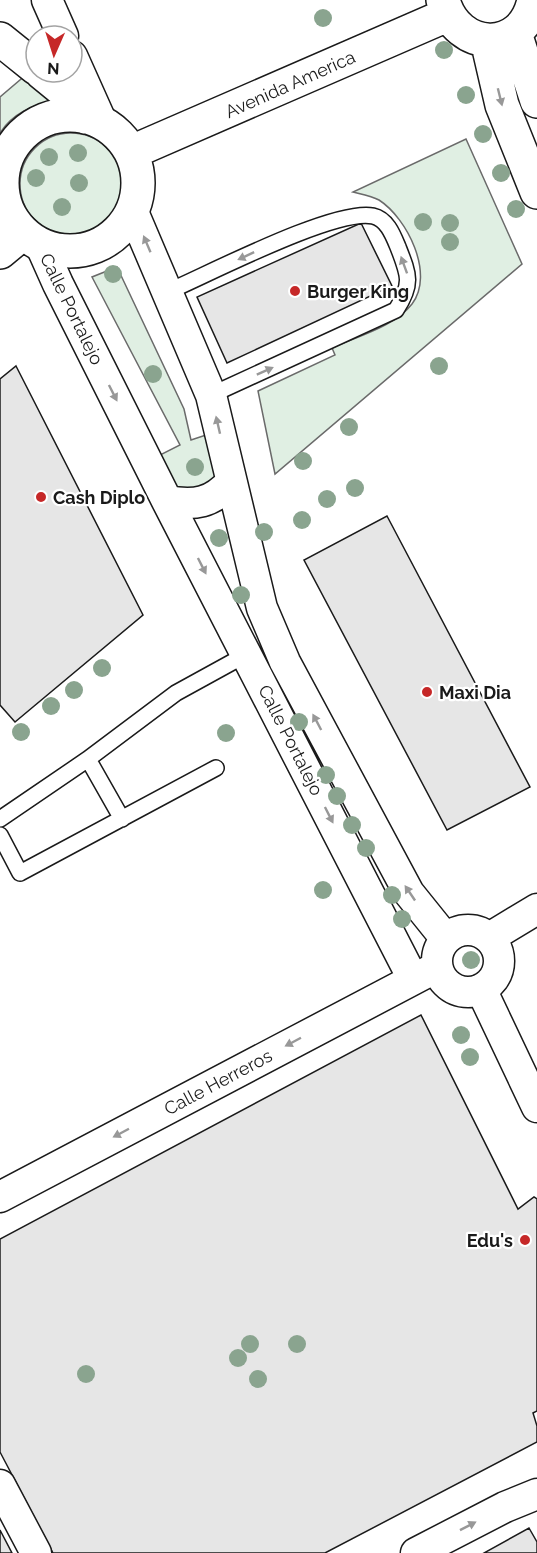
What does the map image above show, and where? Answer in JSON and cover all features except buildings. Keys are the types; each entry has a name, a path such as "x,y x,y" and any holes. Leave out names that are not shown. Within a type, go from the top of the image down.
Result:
{"street":[{"path":"47,0 58,24"},
{"path":"445,7 463,33 501,36 525,22 534,0"},
{"name":"Avenida America","path":"132,152 445,7"},
{"path":"501,36 528,80 537,101"},
{"path":"501,36 502,105 537,192"},
{"path":"0,39 24,58"},
{"path":"56,84 94,120 119,135 132,152 138,172 138,192 133,212 121,230 104,243 84,250 62,251 21,244 3,200 1,180 5,161 14,143 28,129 45,120 65,115 94,120"},
{"path":"82,84 94,120"},
{"name":"Calle Portalejo","path":"133,212 211,395 262,608 285,662 409,893 432,961"},
{"name":"Calle Portalejo","path":"21,244 63,294 247,654 432,961"},
{"path":"167,501 188,505 207,502 231,482"},
{"path":"489,938 537,909"},
{"path":"472,930 489,938 499,955 496,975 481,989 462,992 453,989 440,976 432,961 453,933 472,930"},
{"name":"Calle Herreros","path":"0,1197 345,1015 432,961"},
{"path":"481,989 537,1107"},
{"path":"0,1485 36,1553"},
{"path":"416,1553 505,1507 537,1494"}],"lane":[{"path":"167,292 261,249 346,216 375,216 389,227 408,272 408,292 396,310 211,395"},
{"path":"0,819 88,759 177,693 247,654"},
{"path":"88,759 122,819"},
{"path":"0,835 20,873 216,768"}],"green space":[{"path":"24,77 24,84 37,84 54,100 17,115 0,133 0,97"},
{"path":"71,133 90,137 107,148 118,165 122,184 118,203 107,220 90,231 71,235 52,231 35,220 24,203 20,184 24,165 35,148 52,137"},
{"path":"466,139 522,264 275,474 258,391 335,355 332,348 396,319 412,304 418,292 419,263 408,233 389,208 379,200 353,192"},
{"path":"117,267 184,409 191,440 212,433 216,481 203,490 175,488 158,456 180,445 92,277"}],"place":[{"name":"Burger King","path":"295,291"},
{"name":"Cash Diplo","path":"41,497"},
{"name":"Maxi Dia","path":"427,692"},
{"name":"Edu's","path":"525,1240"}]}
